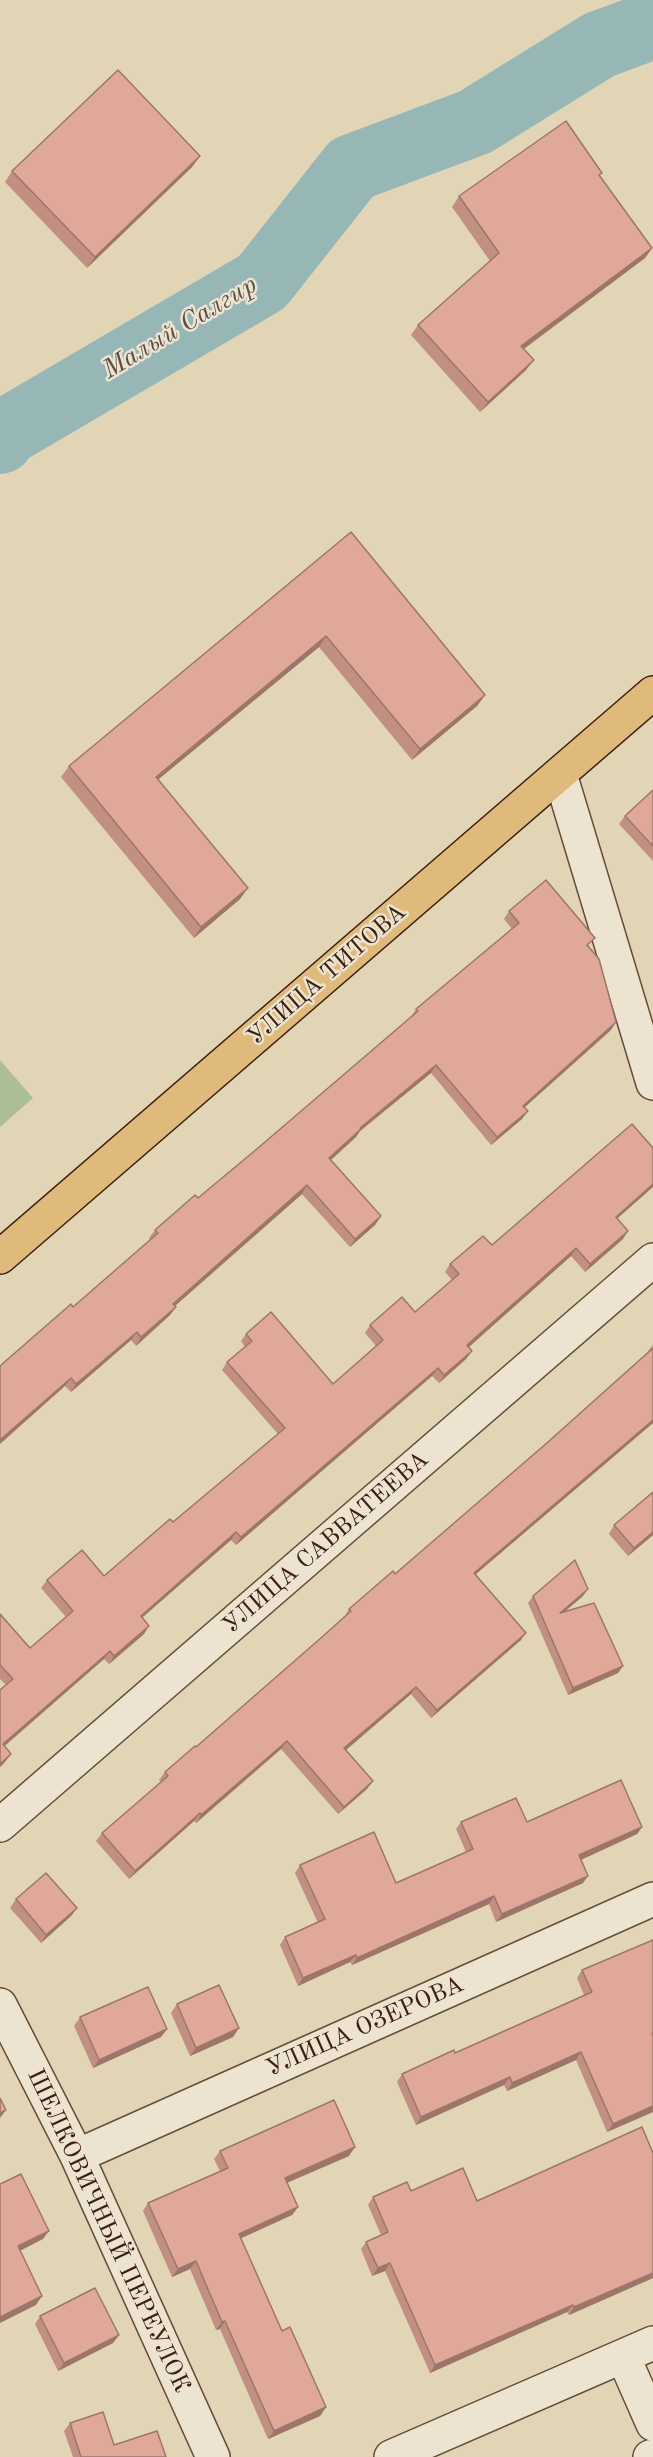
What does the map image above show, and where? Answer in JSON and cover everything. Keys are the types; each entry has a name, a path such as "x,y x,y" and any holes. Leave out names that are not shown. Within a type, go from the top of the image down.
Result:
{"main road":[{"name":"УЛИЦА ТИТОВА","path":"0,1257 653,693"}],"street":[{"path":"560,774 653,1083"},
{"name":"УЛИЦА САВВАТЕЕВА","path":"0,1826 653,1260"},
{"name":"УЛИЦА ОЗЕРОВА","path":"77,2156 653,1899"},
{"name":"ШЕЛКОВИЧНЫЙ ПЕРЕУЛОК","path":"0,2005 77,2156 213,2457"},
{"path":"391,2457 653,2343"},
{"path":"623,2356 653,2424"}],"green space":[{"path":"0,1060 33,1098 0,1127"}],"building":[{"path":"118,70 200,156 95,257 12,171"},
{"path":"566,121 602,173 599,175 652,248 521,346 534,360 488,402 418,325 499,253 459,196"},
{"path":"351,532 485,695 420,749 326,636 156,777 248,888 201,927 69,766"},
{"path":"653,790 653,846 625,816"},
{"path":"546,880 595,938 587,945 599,959 616,1022 523,1106 528,1111 497,1137 436,1065 360,1128 329,1158 381,1216 355,1239 307,1185 173,1304 176,1307 141,1337 137,1332 76,1384 71,1378 0,1440 0,1366 71,1304 73,1307 158,1233 155,1230 195,1195 198,1198 258,1148 418,1011 416,1009 519,923 509,911"},
{"path":"632,1124 653,1148 653,1184 616,1217 628,1231 590,1264 576,1248 467,1345 472,1351 444,1375 438,1368 241,1537 236,1532 141,1616 149,1626 114,1656 110,1651 3,1744 11,1754 0,1764 0,1690 13,1679 0,1665 0,1614 30,1648 73,1611 47,1580 82,1550 104,1576 170,1519 173,1522 285,1428 227,1362 252,1341 246,1334 271,1312 333,1384 383,1340 370,1325 402,1297 415,1312 459,1274 450,1264 483,1236 492,1245"},
{"path":"653,1348 653,1420 474,1573 526,1633 437,1710 416,1687 344,1748 373,1781 344,1807 287,1741 201,1815 200,1813 135,1871 102,1833 168,1776 165,1772 322,1637 351,1611 349,1609 393,1571 395,1574"},
{"path":"653,1492 653,1532 634,1548 614,1525"},
{"path":"575,1560 588,1589 560,1613 594,1603 623,1666 573,1688 533,1596"},
{"path":"621,1780 642,1827 579,1855 588,1876 502,1914 494,1896 357,1958 356,1955 303,1978 285,1937 325,1919 300,1865 374,1832 396,1883 473,1849 461,1822 516,1798 527,1822"},
{"path":"46,1873 77,1908 46,1935 16,1899"},
{"path":"653,1940 653,2106 613,2124 581,2052 512,2083 510,2077 421,2117 402,2074 592,1992 582,1970"},
{"path":"219,1985 239,2028 196,2048 177,2004"},
{"path":"148,1987 167,2029 99,2060 80,2017"},
{"path":"0,2098 6,2110 0,2113"},
{"path":"334,2100 355,2147 285,2178 298,2207 239,2234 282,2331 290,2327 326,2407 274,2431 225,2321 222,2322 196,2261 178,2269 148,2203 228,2168 220,2151"},
{"path":"642,2127 653,2153 653,2273 435,2365 390,2263 378,2268 366,2242 388,2232 373,2197 407,2182 411,2191 463,2168 477,2201"},
{"path":"21,2174 49,2231 18,2246 42,2296 0,2317 0,2184"},
{"path":"95,2288 119,2335 64,2363 40,2316"},
{"path":"103,2412 114,2445 157,2431 166,2457 81,2457 70,2423"}],"waterway":[{"name":"Малый Салгир","path":"0,440 1,435 262,282 352,168 475,122 599,45 653,25"}]}
